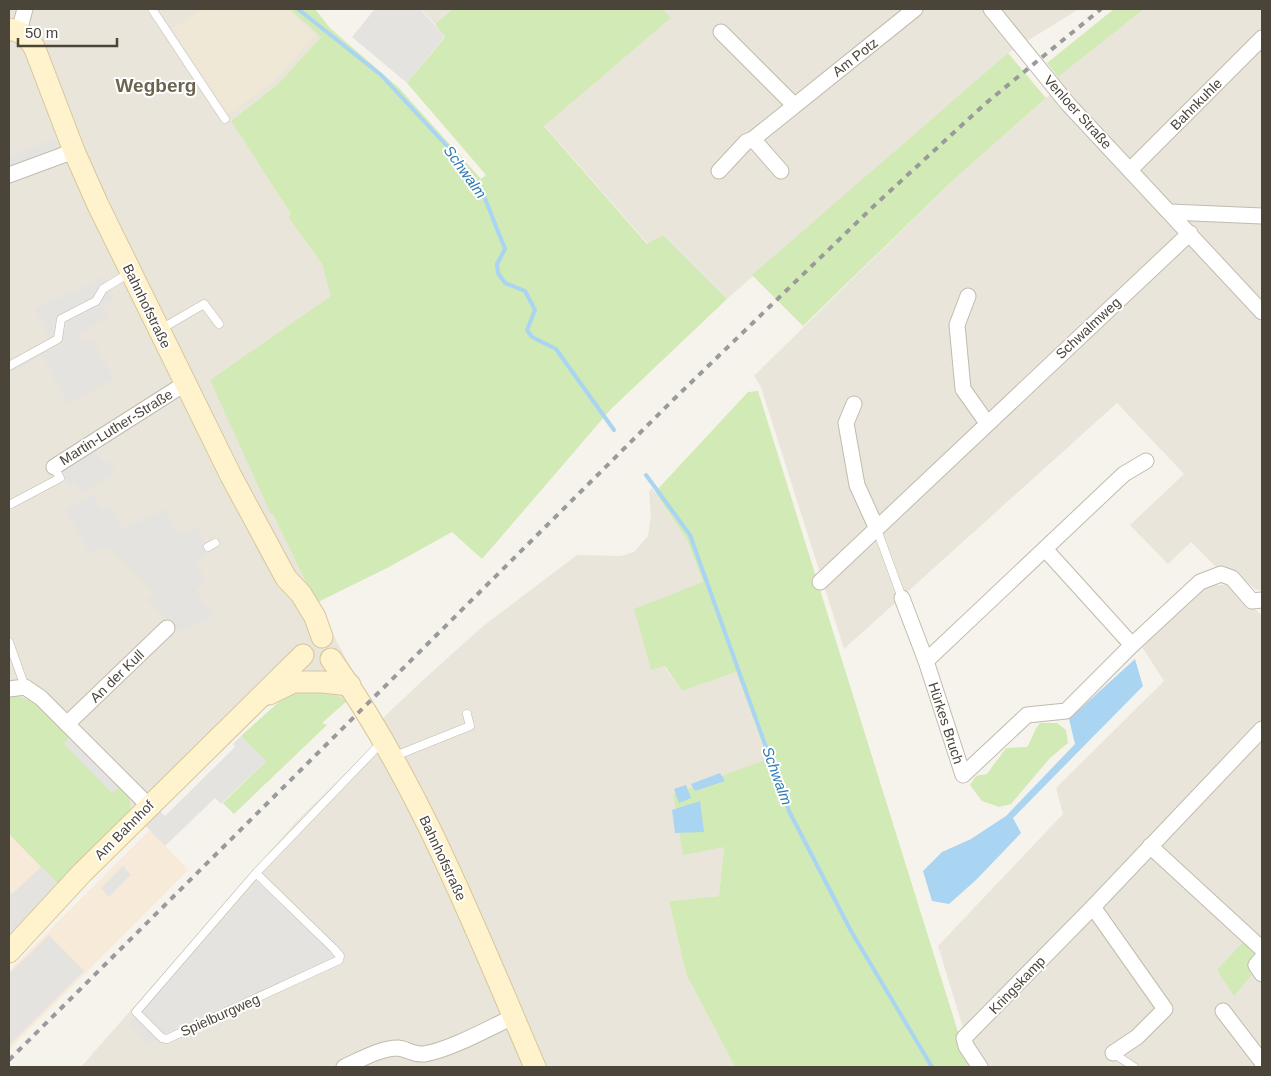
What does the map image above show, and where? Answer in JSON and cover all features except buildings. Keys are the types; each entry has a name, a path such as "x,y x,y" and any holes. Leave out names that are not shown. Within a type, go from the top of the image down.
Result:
{"street":[{"path":"14,30 24,9"},
{"name":"Am Potz","path":"719,171 746,142 753,139 916,9"},
{"name":"Venloer Straße","path":"991,9 1068,104 1262,312"},
{"name":"Bahnhofstraße","path":"14,30 28,37 35,48 74,151 231,476 286,578 288,591 305,621 311,649 332,646 331,659 350,685 388,748 463,901 535,1067"},
{"path":"721,32 750,58 794,105"},
{"name":"Bahnkuhle","path":"1130,170 1262,38"},
{"path":"753,139 781,172"},
{"path":"9,175 74,151"},
{"path":"1170,212 1262,216"},
{"name":"Schwalmweg","path":"820,582 1190,233"},
{"path":"968,296 957,325 963,388 987,423"},
{"name":"Martin-Luther-Straße","path":"54,467 186,383"},
{"path":"854,404 846,423 857,485 876,528"},
{"path":"926,661 1124,474 1146,461"},
{"path":"1044,548 1132,645"},
{"name":"Hürkes Bruch","path":"902,598 926,661 963,775 1028,715 1066,711 1132,645 1200,582 1221,574 1232,578 1252,601 1262,600"},
{"name":"An der Kull","path":"67,724 167,628"},
{"name":"Am Bahnhof","path":"9,952 51,904 262,692 311,649"},
{"name":"Am Bahnhof","path":"244,712 266,695 293,682 322,682 350,685"},
{"path":"9,689 25,687 41,698 149,806"},
{"name":"Kringskamp","path":"980,1067 966,1046 964,1038 1093,907 1262,729"},
{"path":"1150,846 1262,949"},
{"path":"1093,907 1165,1009 1137,1037 1114,1054"},
{"path":"1262,958 1256,965 1262,974"},
{"path":"1224,1011 1262,1062"},
{"path":"344,1067 387,1048 401,1048 412,1053 422,1054 436,1050 513,1017"}],"lane":[{"path":"152,9 225,119"},
{"path":"9,366 58,339 61,319 96,301 104,289 131,272"},
{"path":"159,330 204,304 219,324"},
{"name":"Martin-Luther-Straße","path":"10,504 60,478 54,467"},
{"path":"876,528 902,598"},
{"path":"9,642 25,687"},
{"path":"388,748 470,726 468,714"},
{"name":"Spielburgweg","path":"256,873 334,948 340,956 339,960 167,1039 162,1038 136,1012 256,873 388,748"},
{"path":"1114,1054 1134,1067"}],"shaded area":[{"path":"9,9 290,9 322,36 278,84 231,121 291,214 288,217 322,264 332,296 210,380 316,603 364,692 347,701 290,695 251,714 69,894 9,834"},
{"path":"203,9 287,9 315,35 274,81 228,115 172,29"},
{"path":"375,9 420,9 445,36 407,83 352,37"},
{"path":"421,9 453,9 435,24"},
{"path":"662,9 1079,9 1008,53 727,299 663,235 648,244 544,125 670,19"},
{"path":"1144,9 1262,9 1262,591 1255,589 1237,574 1219,570 1191,542 1168,564 1130,525 1184,474 1117,403 844,649 761,387 754,376 950,183 1053,92 1049,88 1058,77"},
{"path":"55,138 58,147 9,167 9,156"},
{"path":"104,277 114,299 103,306 108,317 9,374 9,361 51,341 35,309"},
{"path":"78,336 83,344 92,339 114,379 68,404 42,356"},
{"path":"94,448 100,458 111,464 116,473 81,494 75,483 69,487 60,470"},
{"path":"652,488 687,540 703,582 652,670 664,666 682,691 736,672 768,760 724,847 719,896 669,901 686,974 735,1067 81,1067 295,823 376,743 368,732 421,682 482,627 577,555 621,556 634,552 648,536 651,516 649,492"},
{"path":"94,494 102,510 109,506 122,530 165,509 179,535 196,526 210,551 196,561 206,583 196,589 205,606 209,605 214,615 181,632 147,600 155,593 109,546 89,552 66,511"},
{"path":"1226,585 1238,591 1260,614 1262,613 1262,1067 985,1067 968,1044 938,946 1063,814 1056,788 1164,681 1142,647 1197,594 1206,587"},
{"path":"241,736 266,761 221,804 215,798 165,846 142,822 157,808 165,816 235,747 233,744"},
{"path":"71,737 120,786 112,793 64,744"},
{"path":"150,830 188,870 9,1050 9,971"},
{"path":"9,834 58,884 9,938"},
{"path":"123,866 131,875 109,897 101,888"},
{"path":"41,867 58,884 9,938 9,891 12,894"},
{"path":"263,875 346,952 148,1044 129,1024"},
{"path":"49,935 84,971 9,1045 9,974"}],"green space":[{"path":"290,9 315,9 330,28 399,88 481,179 486,175 407,83 445,37 435,24 453,9 662,9 671,18 544,126 647,244 663,235 727,299 611,409 482,559 452,532 387,568 316,603 273,514 271,514 210,380 331,296 322,264 288,217 291,214 231,121 278,84 321,37"},
{"path":"1114,9 1144,9 1058,77 1047,63"},
{"path":"1008,53 1046,98 950,183 803,326 752,275"},
{"path":"758,391 963,1048 976,1067 735,1067 686,974 669,901 719,896 724,847 683,855 673,794 768,759 736,672 682,691 665,666 651,670 634,609 703,582 687,540 655,492 748,392"},
{"path":"299,691 331,693 347,701 322,723 327,725 234,814 223,803 265,762 241,736 281,700"},
{"path":"9,695 35,704 49,715 70,736 64,744 113,793 120,786 130,802 129,814 58,884 9,834"},
{"path":"1040,723 1057,723 1066,730 1068,743 1050,758 1011,804 999,807 982,801 970,785 976,776 987,774 1006,748 1027,747"},
{"path":"1247,938 1258,949 1255,971 1234,996 1217,970"}],"water":[{"path":"1135,659 1143,686 1013,818 1021,833 976,880 949,904 932,901 923,871 942,852 971,839 1006,816 1075,744 1069,719"},
{"path":"720,773 725,781 695,791 691,784"},
{"path":"686,785 691,798 679,803 674,789"},
{"path":"700,801 704,832 675,833 672,810"}],"waterway":[{"name":"Schwalm","path":"298,9 381,75 448,147 482,191 505,249 497,264 498,273 505,283 525,291 535,310 527,330 532,337 556,349 614,430"},
{"name":"Schwalm","path":"646,475 690,535 789,811 851,931 932,1067"}],"railway":[{"path":"9,1060 675,398 877,203 986,103 1101,9"}],"district":[{"name":"Wegberg","path":"156,85"}]}
